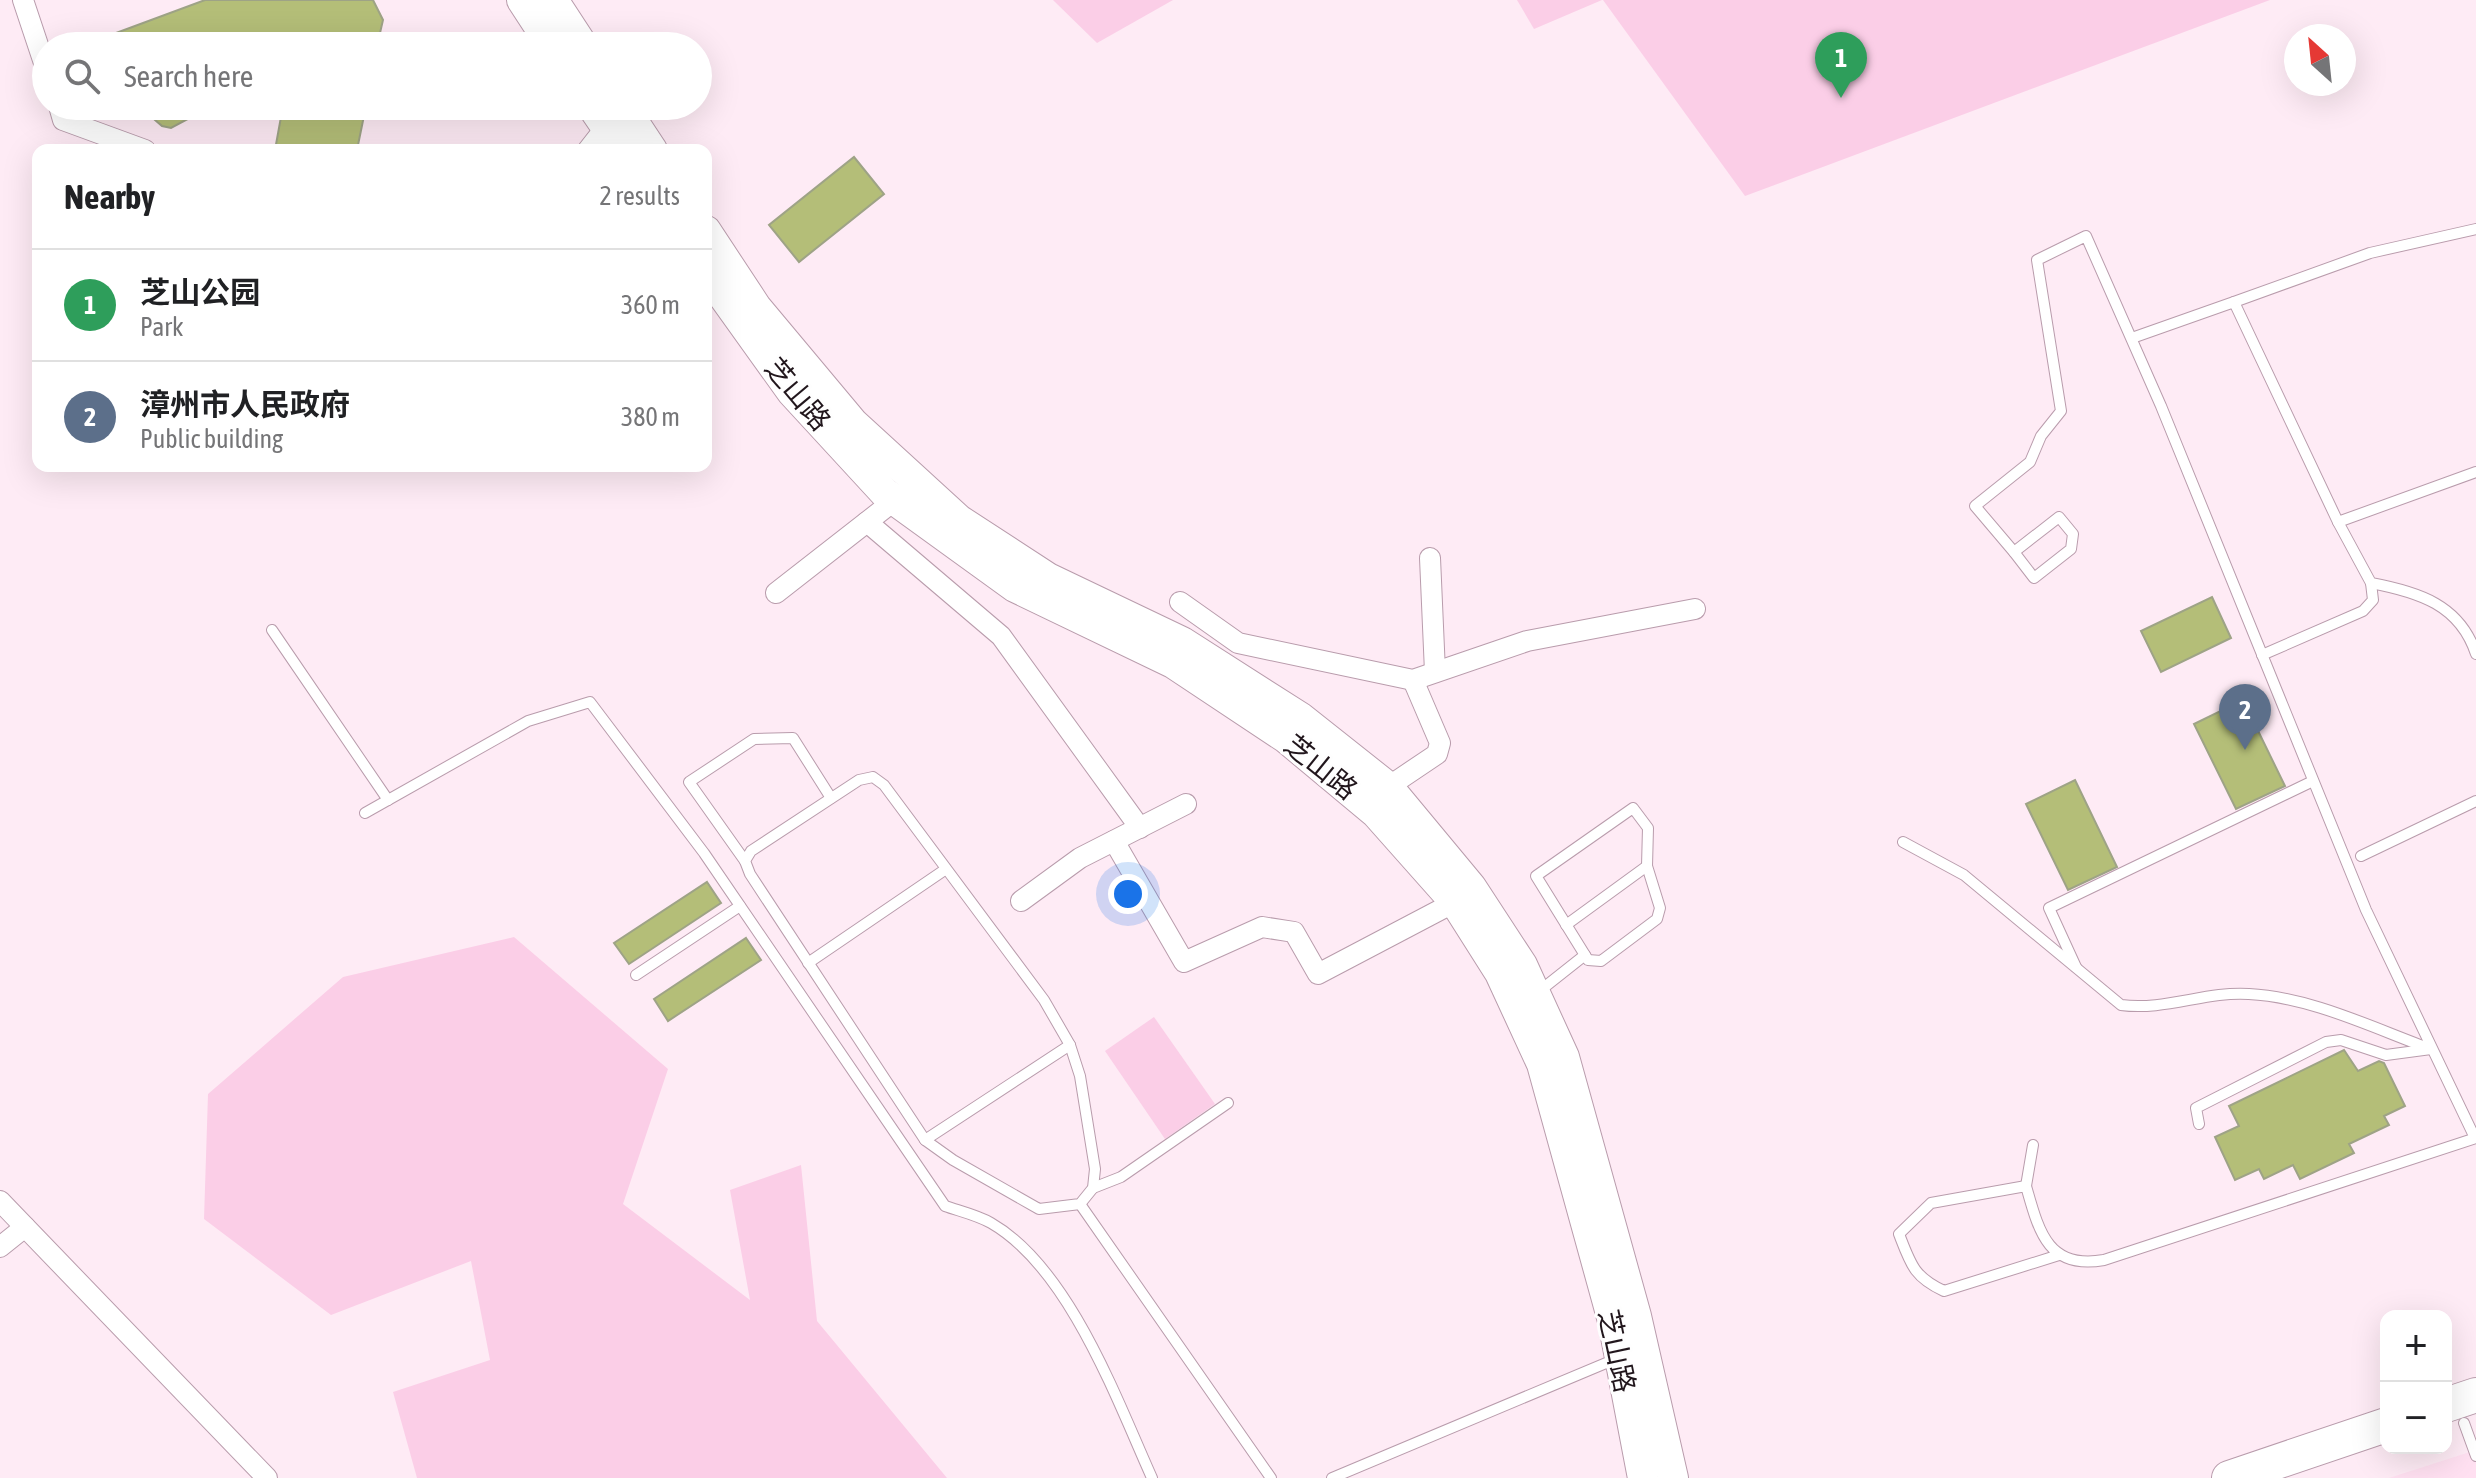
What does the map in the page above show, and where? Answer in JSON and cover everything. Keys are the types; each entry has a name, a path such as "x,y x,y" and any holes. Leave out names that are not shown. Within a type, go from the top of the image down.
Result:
{"main road":[{"path":"522,0 543,32"},
{"path":"553,0 574,32"},
{"path":"606,128 639,144"},
{"path":"712,240 756,307 853,423 959,520 1048,578 1182,642 1301,718 1388,787 1471,887 1522,965 1564,1057 1636,1316 1673,1478"},
{"name":"芝山路","path":"712,280 792,392 895,500 1015,587 1173,663 1286,738 1376,813 1455,902 1500,973 1542,1064 1620,1358 1643,1478"},
{"path":"2229,1478 2380,1427"},
{"path":"2293,1478 2380,1450"}],"street":[{"path":"23,0 34,32"},
{"path":"63,120 129,144"},
{"path":"776,593 895,500"},
{"path":"867,522 1001,636 1140,828"},
{"path":"1430,558 1435,672"},
{"path":"1180,602 1238,643 1413,680 1527,641 1695,609"},
{"path":"1388,787 1437,754 1440,743 1413,680"},
{"path":"1021,901 1080,858 1186,804"},
{"path":"1114,841 1184,962 1262,927 1294,932 1318,974 1455,902"},
{"path":"0,1201 267,1478"},
{"path":"0,1247 25,1227"}],"lane":[{"path":"2132,338 2370,253 2476,229"},
{"path":"2014,552 2059,517 2073,534 2071,549 2034,578 1975,506 2030,462 2041,436 2061,411 2037,260 2086,236 2132,338 2366,910 2475,1138 2104,1260 2080,1264 2059,1255 2041,1233 2026,1186 2033,1145"},
{"path":"2234,302 2338,522 2371,583 2373,600 2363,611 2262,655"},
{"path":"2338,522 2476,472"},
{"path":"2371,583 2444,607 2468,630 2476,654"},
{"path":"272,630 388,800"},
{"path":"365,813 528,721 590,702 740,906 945,1206 991,1223 1042,1267 1083,1329 1152,1478"},
{"path":"831,798 793,738 754,739 689,782 745,861 925,1140 953,1160 1039,1209 1080,1204 1093,1188 1121,1177 1228,1103"},
{"path":"745,861 751,851 859,780 873,777 884,785 1044,1000 1070,1045 1080,1076 1095,1169 1093,1188"},
{"path":"2079,973 2049,908 2313,781"},
{"path":"2361,856 2476,801"},
{"path":"1633,808 1648,828 1647,866 1660,908 1657,919 1601,961 1588,960 1566,925 1536,876 1633,808"},
{"path":"1903,842 1964,875 2121,1005 2149,1008 2246,993 2288,998 2431,1049"},
{"path":"1566,925 1647,866"},
{"path":"808,963 946,869"},
{"path":"636,975 740,906"},
{"path":"1535,994 1585,955"},
{"path":"2199,1124 2196,1108 2326,1042 2341,1040 2386,1055 2431,1049"},
{"path":"925,1140 1070,1045"},
{"path":"2026,1186 1931,1203 1899,1234 1910,1263 1922,1280 1944,1291 2059,1255"},
{"path":"1080,1204 1271,1478"},
{"path":"1332,1478 1620,1358"},
{"path":"2462,1414 2476,1456"}],"shaded area":[{"path":"1053,0 1173,0 1097,43"},
{"path":"1517,0 1602,0 1534,29"},
{"path":"1603,0 2270,0 1745,196"},
{"path":"514,937 668,1069 623,1204 750,1300 730,1190 801,1165 817,1321 947,1478 417,1478 393,1392 490,1360 471,1261 331,1315 204,1219 208,1094 343,977"},
{"path":"1154,1017 1215,1104 1165,1139 1105,1051"},
{"path":"2476,1450 2476,1478 2389,1478"}],"building":[{"path":"205,0 373,0 383,20 380,32 119,32"},
{"path":"155,120 186,120 171,128"},
{"path":"280,120 363,120 358,144 276,144"},
{"path":"854,157 884,194 799,262 769,225"},
{"path":"2212,597 2231,638 2161,672 2141,631"},
{"path":"2243,700 2285,786 2236,809 2194,724"},
{"path":"2075,780 2117,867 2068,890 2026,804"},
{"path":"707,882 721,903 629,964 614,943"},
{"path":"746,938 761,960 668,1021 654,999"},
{"path":"2344,1050 2358,1071 2379,1061 2384,1063 2405,1106 2384,1116 2389,1125 2349,1144 2354,1153 2300,1179 2293,1165 2264,1179 2259,1169 2235,1180 2215,1137 2239,1126 2229,1106"}],"place":[{"name":"芝山公园","path":"1841,98"},
{"name":"漳州市人民政府","path":"2245,750"}]}
